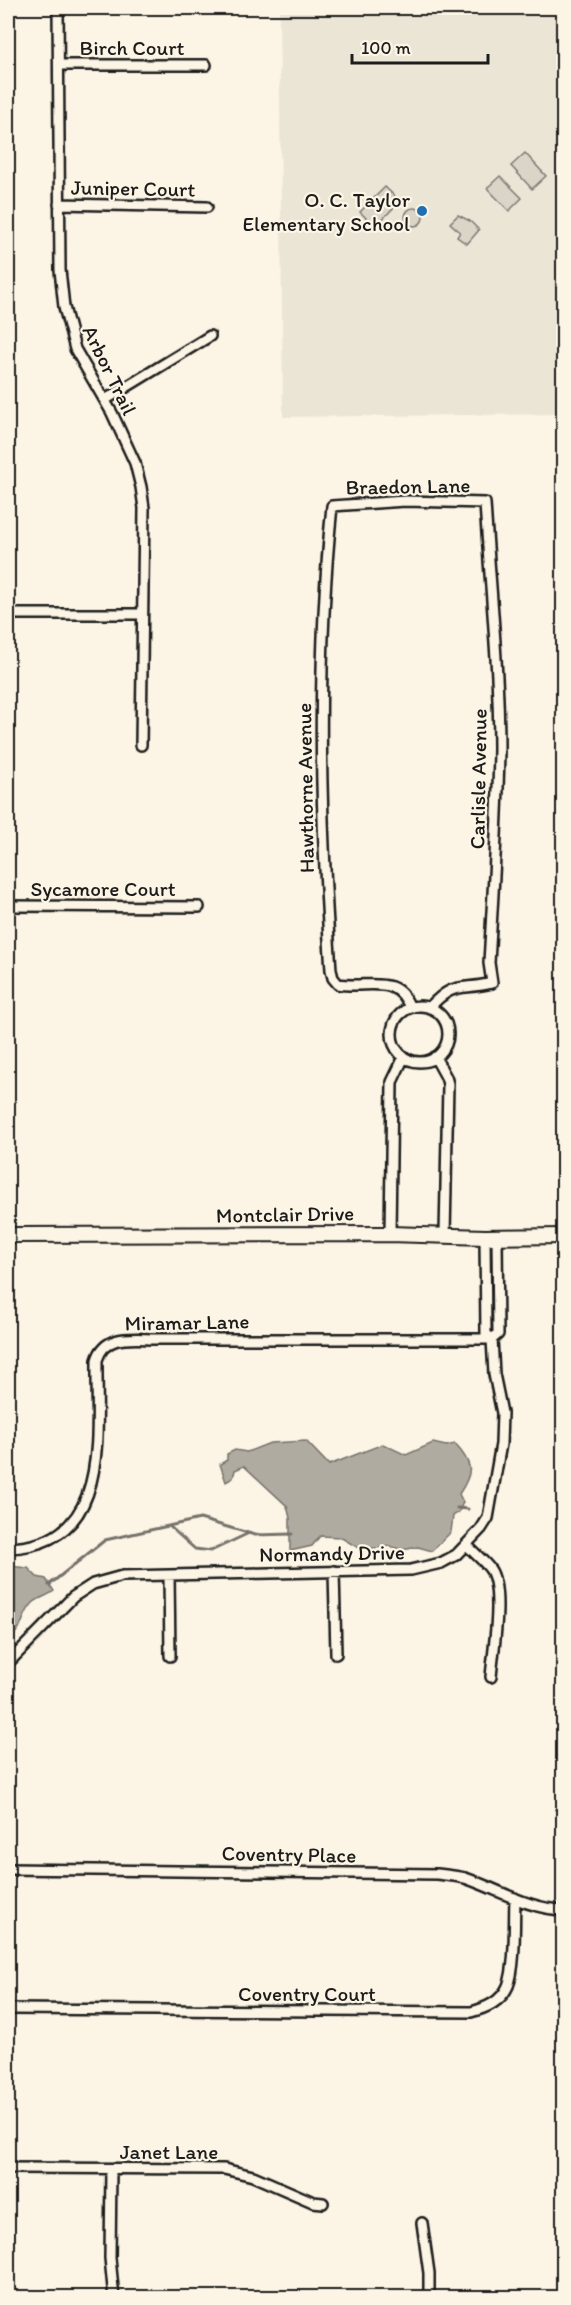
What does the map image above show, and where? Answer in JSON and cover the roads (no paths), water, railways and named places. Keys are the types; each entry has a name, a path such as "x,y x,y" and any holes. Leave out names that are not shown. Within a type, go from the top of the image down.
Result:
{"street":[{"name":"Arbor Trail","path":"58,8 60,270 69,332 75,349 105,400 135,463 144,508 141,745"},
{"name":"Birch Court","path":"59,65 206,65"},
{"name":"Juniper Court","path":"59,204 207,207"},
{"path":"105,400 210,336"},
{"name":"Braedon Lane","path":"332,506 405,501 485,503"},
{"name":"Carlisle Avenue","path":"429,1008 448,990 473,988 492,983 489,963 498,811 498,726 494,603 485,503"},
{"name":"Hawthorne Avenue","path":"332,506 327,559 321,690 321,806 331,970 338,984 383,986 399,990 405,996 410,1008"},
{"path":"8,614 141,614"},
{"name":"Sycamore Court","path":"8,906 199,907"},
{"path":"410,1008 429,1008 437,1012 447,1026 446,1044 435,1057 420,1062 404,1057 396,1048 393,1031 400,1015 410,1008"},
{"path":"390,1234 392,1082 404,1057"},
{"path":"435,1057 448,1084 445,1235"},
{"name":"Montclair Drive","path":"8,1235 564,1236"},
{"name":"Normandy Drive","path":"8,1663 73,1597 93,1584 122,1576 425,1568 456,1555 481,1530 488,1518 501,1444 502,1413 489,1337 491,1237"},
{"name":"Miramar Lane","path":"8,1548 34,1545 61,1533 84,1506 94,1479 97,1360 100,1349 109,1342 157,1338 489,1337"},
{"path":"467,1545 491,1570 495,1581 497,1613 491,1677"},
{"path":"334,1571 336,1654"},
{"path":"169,1575 170,1656"},
{"name":"Coventry Place","path":"8,1869 437,1874 463,1878 551,1910 564,1910"},
{"name":"Coventry Court","path":"8,2009 471,2012 488,2007 501,1996 508,1986 512,1962 515,1898"},
{"name":"Janet Lane","path":"8,2168 224,2169 240,2171 313,2202 323,2203"},
{"path":"111,2169 110,2258 114,2298"},
{"path":"422,2223 429,2273 429,2298"}],"waterway":[{"path":"457,1508 468,1509"},
{"path":"49,1585 105,1540 200,1519 255,1535 292,1534"},
{"path":"169,1526 195,1549 211,1551 247,1534"}],"place":[{"name":"O. C. Taylor Elementary School","path":"422,211"}]}
